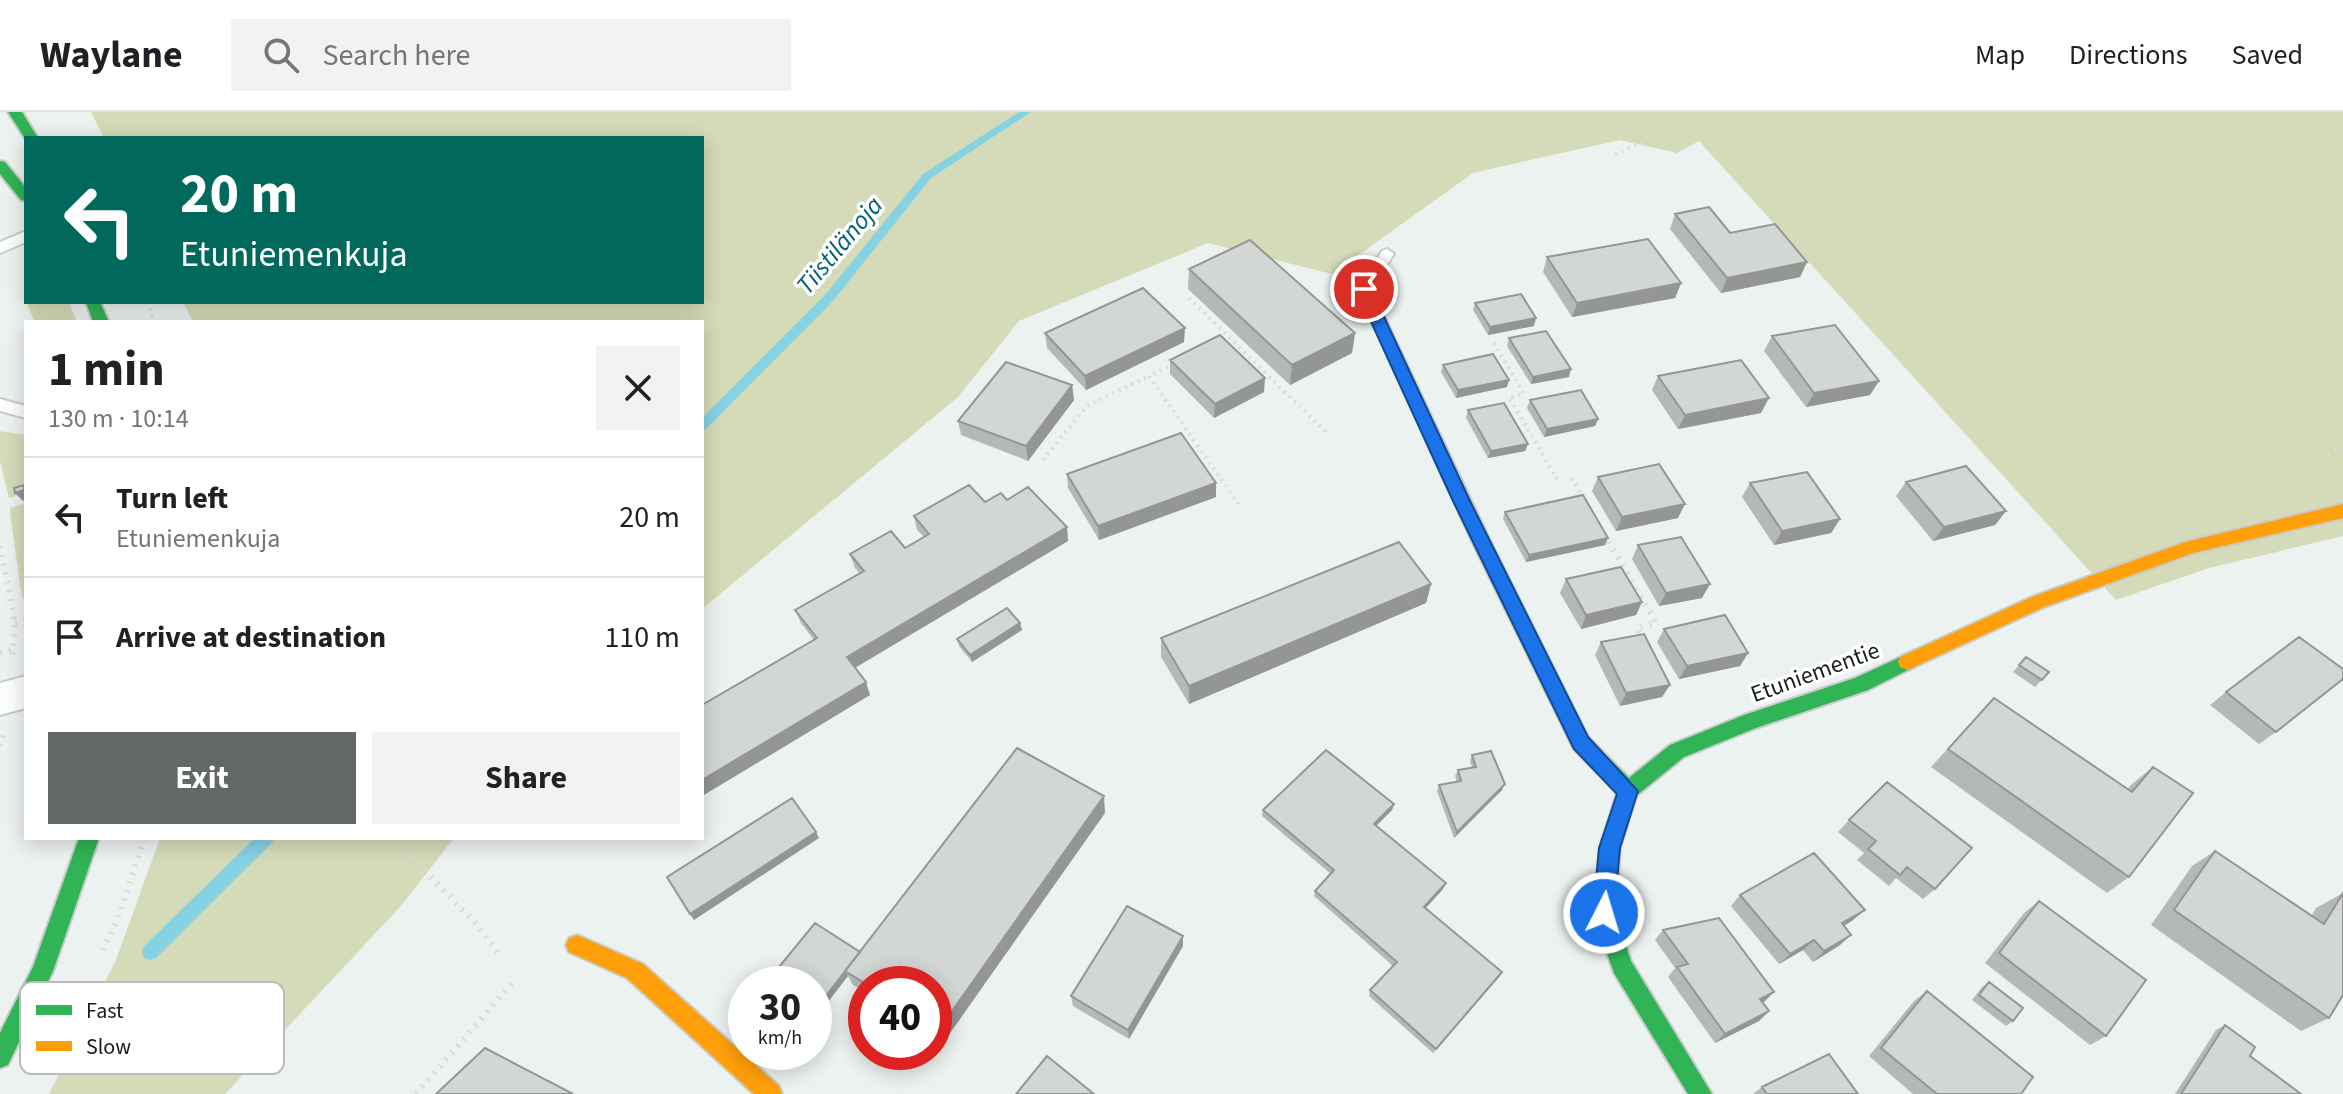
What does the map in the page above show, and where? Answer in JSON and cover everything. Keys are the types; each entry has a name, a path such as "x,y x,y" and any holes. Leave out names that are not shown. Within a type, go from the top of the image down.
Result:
{"street":[{"path":"15,112 30,136"},
{"path":"0,165 24,195"},
{"path":"1364,289 1468,514 1581,743 1628,791 1610,848 1604,913 1622,966 1701,1094"},
{"name":"Etuniementie","path":"1628,791 1677,751 1751,721 1861,684 2038,602 2191,547 2343,511"},
{"path":"37,982 88,840"},
{"path":"577,945 635,971 771,1094"},
{"path":"0,1057 20,1016"}],"lane":[{"path":"0,248 24,237"},
{"path":"1364,289 1387,254"},
{"path":"0,405 24,411"}],"path":[{"path":"1615,154 1707,112"},
{"path":"1189,298 1329,435"},
{"path":"1215,343 1228,336"},
{"path":"1494,343 1524,394 1509,397 1558,481"},
{"path":"1043,460 1087,406 1176,363"},
{"path":"1149,376 1239,505"},
{"path":"1572,478 1586,502"},
{"path":"1600,527 1656,623 1637,628 1651,653"},
{"path":"0,546 15,622 12,695 0,746"},
{"path":"15,622 24,620"},
{"path":"0,653 14,649"},
{"path":"395,840 479,927 498,953"},
{"path":"416,1094 514,981"}],"green space":[{"path":"91,112 2343,112 2343,536 2209,568 2116,600 1699,141 1677,153 1620,140 1473,173 1332,274 1208,243 1019,321 958,397 704,607 704,320 192,320 184,304 704,304 704,136 103,136"},
{"path":"27,304 70,304 76,320 34,320"},
{"path":"0,431 24,435 24,494 9,498 0,461"},
{"path":"24,504 24,599 22,598 10,508"},
{"path":"159,840 452,840 401,906 284,1031 284,982 105,982 116,960"},
{"path":"59,1074 244,1074 225,1094 49,1094"}],"building":[{"path":"1709,207 1730,233 1775,224 1807,262 1727,278 1675,214"},
{"path":"1648,239 1681,283 1577,303 1547,257"},
{"path":"1250,240 1355,333 1292,365 1189,269"},
{"path":"1143,288 1185,328 1085,376 1045,333"},
{"path":"1521,294 1536,318 1490,327 1475,303"},
{"path":"1835,325 1879,381 1814,393 1772,336"},
{"path":"1546,331 1571,369 1533,377 1509,338"},
{"path":"1220,335 1265,378 1215,404 1170,360"},
{"path":"1493,354 1509,380 1458,390 1443,365"},
{"path":"1741,360 1769,398 1685,415 1658,376"},
{"path":"1006,362 1072,385 1026,446 958,421"},
{"path":"1581,390 1598,419 1547,429 1530,400"},
{"path":"1504,403 1528,444 1491,451 1468,410"},
{"path":"1181,433 1216,483 1098,526 1067,474"},
{"path":"1659,464 1685,504 1622,517 1598,477"},
{"path":"1966,466 2006,511 1944,527 1906,482"},
{"path":"1807,472 1840,519 1782,531 1750,483"},
{"path":"24,485 24,490 15,493 14,488"},
{"path":"969,485 985,502 1001,493 1007,500 1028,487 1067,527 847,657 866,682 704,779 704,704 817,638 795,610 864,571 850,554 891,531 905,548 929,534 914,516"},
{"path":"1583,495 1608,538 1529,555 1505,512"},
{"path":"1681,537 1710,584 1666,593 1638,545"},
{"path":"1399,542 1431,584 1189,686 1161,638"},
{"path":"1621,567 1642,602 1586,615 1566,579"},
{"path":"1007,608 1020,623 970,655 957,639"},
{"path":"1725,615 1748,653 1687,666 1664,629"},
{"path":"1644,634 1670,685 1626,693 1601,642"},
{"path":"2299,637 2343,669 2343,679 2276,732 2226,692"},
{"path":"2026,657 2049,672 2042,680 2019,665"},
{"path":"1994,698 2132,792 2153,767 2193,793 2129,877 1948,749"},
{"path":"1017,748 1104,796 952,1011 952,966 849,966"},
{"path":"1326,750 1394,804 1374,824 1446,883 1424,907 1502,972 1436,1049 1370,990 1397,962 1315,891 1334,870 1263,810"},
{"path":"1491,751 1505,784 1457,832 1439,785 1461,781 1458,770 1476,767 1472,755"},
{"path":"1887,782 1972,848 1935,889 1907,867 1900,875 1868,849 1876,841 1849,820"},
{"path":"792,798 816,832 690,914 667,877"},
{"path":"2215,851 2324,924 2343,893 2343,995 2329,1018 2174,910"},
{"path":"1814,853 1865,910 1842,923 1851,935 1824,951 1814,940 1790,954 1740,895"},
{"path":"2039,901 2146,980 2106,1036 1999,953"},
{"path":"1127,906 1183,936 1128,1030 1071,996"},
{"path":"1719,918 1774,992 1760,999 1769,1011 1725,1034 1677,967 1688,964 1663,930"},
{"path":"815,923 860,952 832,988 832,966 780,966"},
{"path":"1989,982 2023,1008 2013,1021 1979,995"},
{"path":"1927,991 2033,1077 2021,1094 1937,1094 1881,1048"},
{"path":"2225,1025 2255,1047 2250,1056 2301,1094 2181,1094"},
{"path":"485,1048 573,1094 436,1094"},
{"path":"1829,1054 1858,1094 1767,1094 1762,1087"},
{"path":"1047,1056 1094,1094 1016,1094"}],"waterway":[{"name":"Tiistilänoja","path":"704,424 829,298 927,176 1026,112"},
{"name":"Tiistilänoja","path":"150,952 264,840"}],"traffic: fast":[{"path":"15,112 30,136"},
{"path":"0,165 24,195"},
{"path":"94,304 100,320"},
{"path":"1483,545 1581,743 1628,791"},
{"path":"1701,1094 1622,966 1604,913 1610,848 1628,791 1677,751 1751,721 1861,684 1907,662"},
{"path":"37,982 88,840"},
{"path":"0,1057 20,1016"}],"traffic: slow":[{"path":"1364,289 1483,545"},
{"path":"1907,662 2038,602 2191,547 2343,511"},
{"path":"577,945 635,971 771,1094"}],"route":[{"path":"1364,289 1461,501 1581,743 1628,791 1610,848 1604,913"}]}
